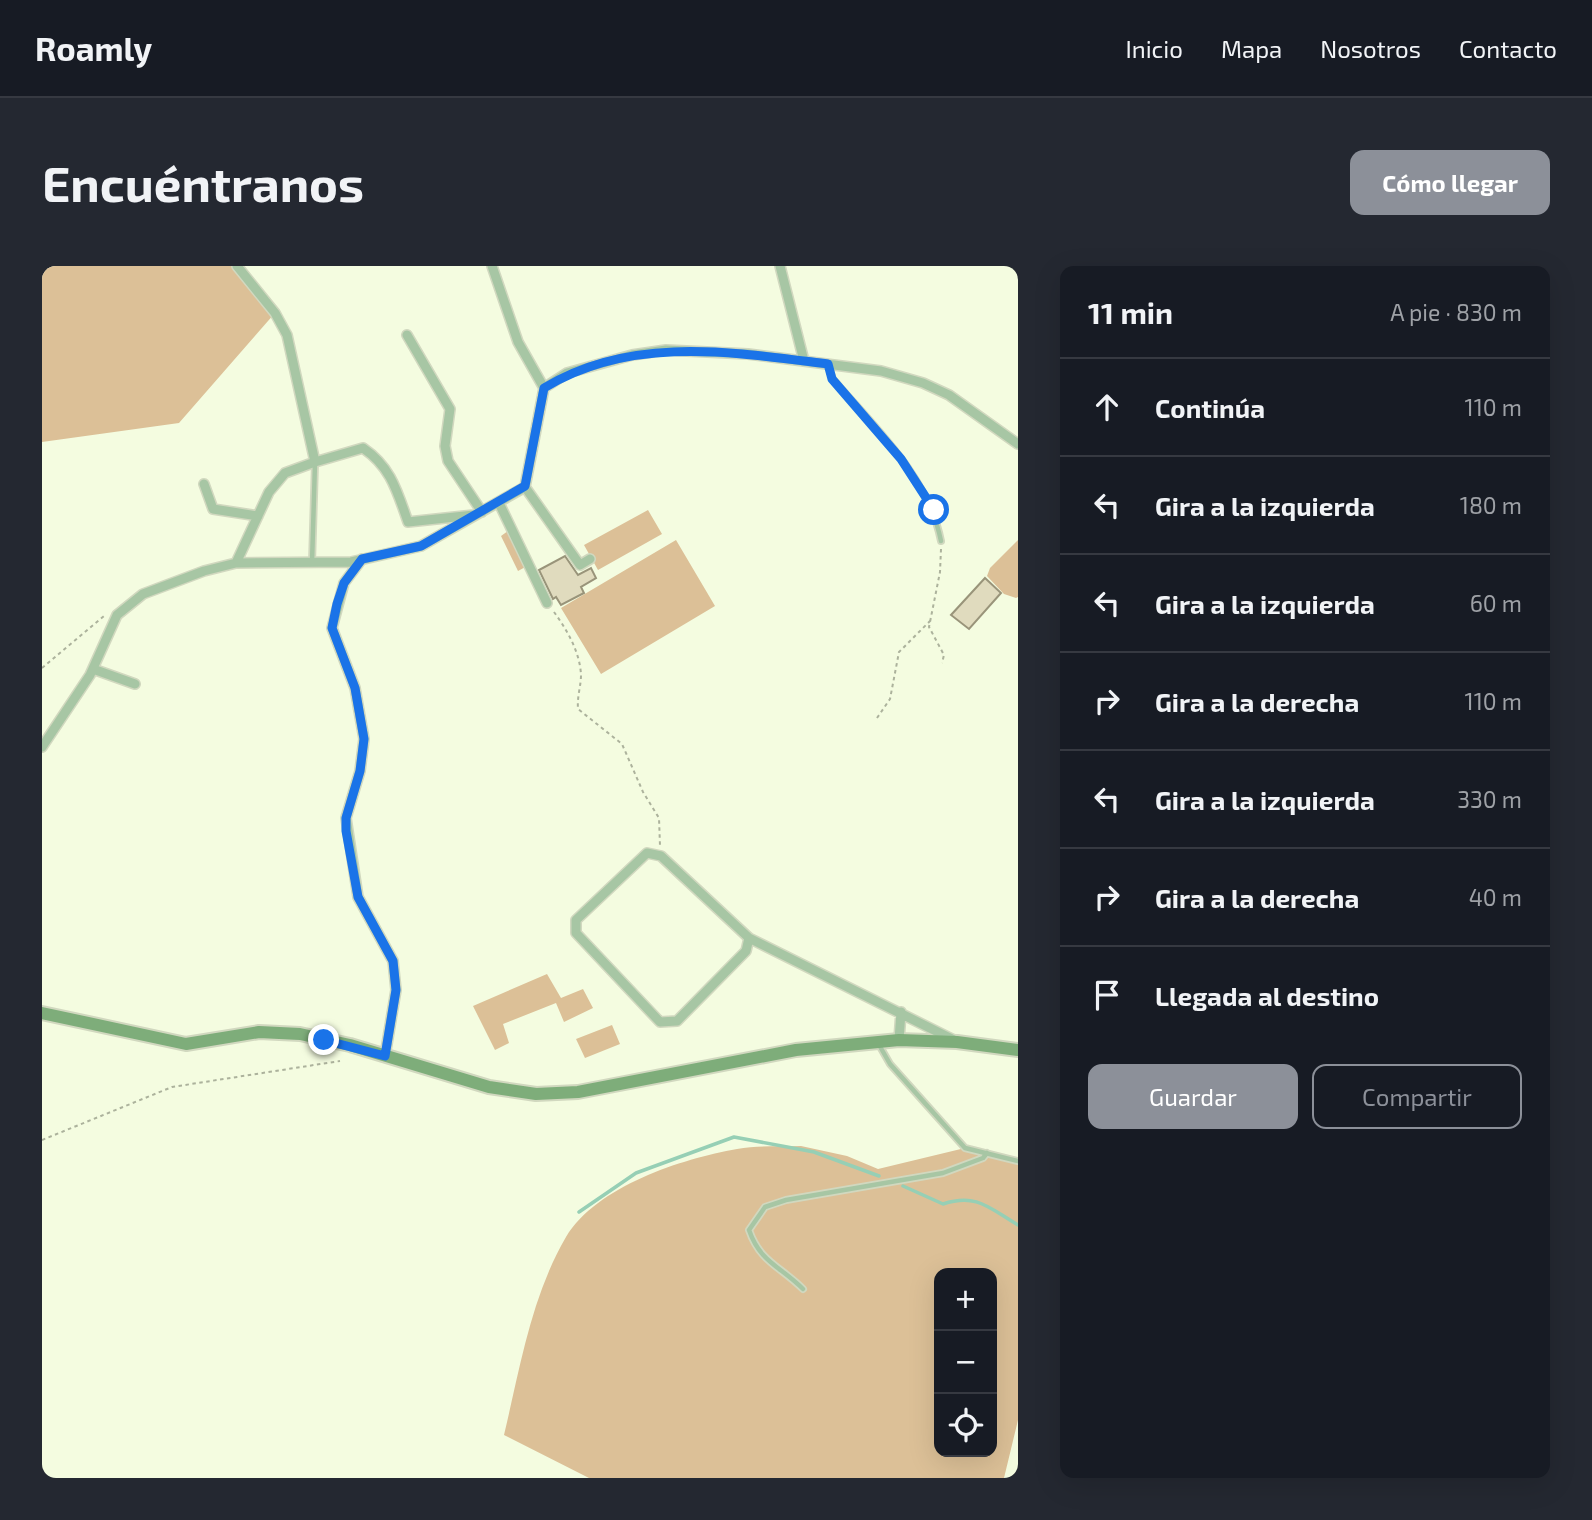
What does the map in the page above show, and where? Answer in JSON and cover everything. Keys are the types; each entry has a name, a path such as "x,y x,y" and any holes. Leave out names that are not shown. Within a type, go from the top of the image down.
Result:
{"street":[{"path":"237,266 275,313 287,335 315,462"},
{"path":"492,266 518,342 544,388 525,486 580,565 590,559"},
{"path":"780,266 804,361"},
{"path":"407,335 450,409 445,446 448,461 479,514"},
{"path":"544,388 568,373 632,355 666,350 748,354 881,371 923,383 949,395 1018,444"},
{"path":"236,563 269,492 285,473 363,448 380,460 391,473 408,522 479,514"},
{"path":"204,484 212,509 258,516"},
{"path":"42,747 93,669 112,623 130,601 178,579 236,563 312,563 362,559 421,546 525,486"},
{"path":"499,503 547,603"},
{"path":"362,559 344,583 332,628 355,688 364,739 360,771 346,818 358,897 393,961 396,990 385,1056"},
{"path":"93,669 135,684"},
{"path":"749,938 746,951 677,1020 660,1022 576,933 576,920 647,853 661,856 749,938 957,1042"},
{"path":"899,1040 901,1012"},
{"path":"42,1013 88,1021 166,1042 209,1042 259,1032 279,1032 350,1045 489,1087 536,1094 578,1092 796,1049 899,1040 957,1042 1018,1050"}],"lane":[{"path":"828,364 832,379 901,459 924,493 934,510 942,541"},
{"path":"312,563 315,462"},
{"path":"878,1043 890,1064 965,1148 1018,1161"},
{"path":"803,1289 760,1255 755,1246 749,1230 765,1208 786,1199 943,1173 983,1158 987,1153"}],"path":[{"path":"942,541 940,572 931,620 931,632 944,655 942,663"},
{"path":"547,603 565,628 577,655 581,677 576,694 578,709 622,744 659,818 661,856"},
{"path":"42,668 111,611"},
{"path":"877,718 890,699 899,652 931,620"},
{"path":"42,1140 172,1087 340,1061"}],"shaded area":[{"path":"42,266 237,266 275,313 179,423 42,442"},
{"path":"648,510 662,534 598,570 584,545"},
{"path":"512,528 529,565 518,571 501,536"},
{"path":"676,540 715,606 601,674 561,608"},
{"path":"1018,540 1016,598 1004,594 987,576 990,568"},
{"path":"547,974 561,998 583,989 593,1008 564,1022 556,1003 503,1024 509,1043 495,1050 473,1006"},
{"path":"612,1025 620,1044 585,1058 576,1039"},
{"path":"801,1146 847,1156 878,1169 965,1148 1018,1159 1018,1420 1004,1478 589,1478 504,1435 535,1308 554,1260 566,1237 580,1219 619,1189 666,1168 737,1149"}],"building":[{"path":"565,556 578,575 591,568 596,578 581,587 584,593 561,605 556,597 553,599 539,570"},
{"path":"985,578 1001,593 969,629 951,615"}],"waterway":[{"path":"579,1212 636,1173 734,1137 814,1152 879,1176"},
{"path":"903,1186 943,1204 974,1201 1018,1225"}],"route":[{"path":"324,1040 385,1056 396,990 393,961 364,914 358,897 346,831 346,818 360,771 364,739 355,688 332,628 344,583 362,559 421,546 525,486 538,430 544,388 568,373 632,355 666,350 748,354 828,364 832,379 901,459 934,510"}]}
